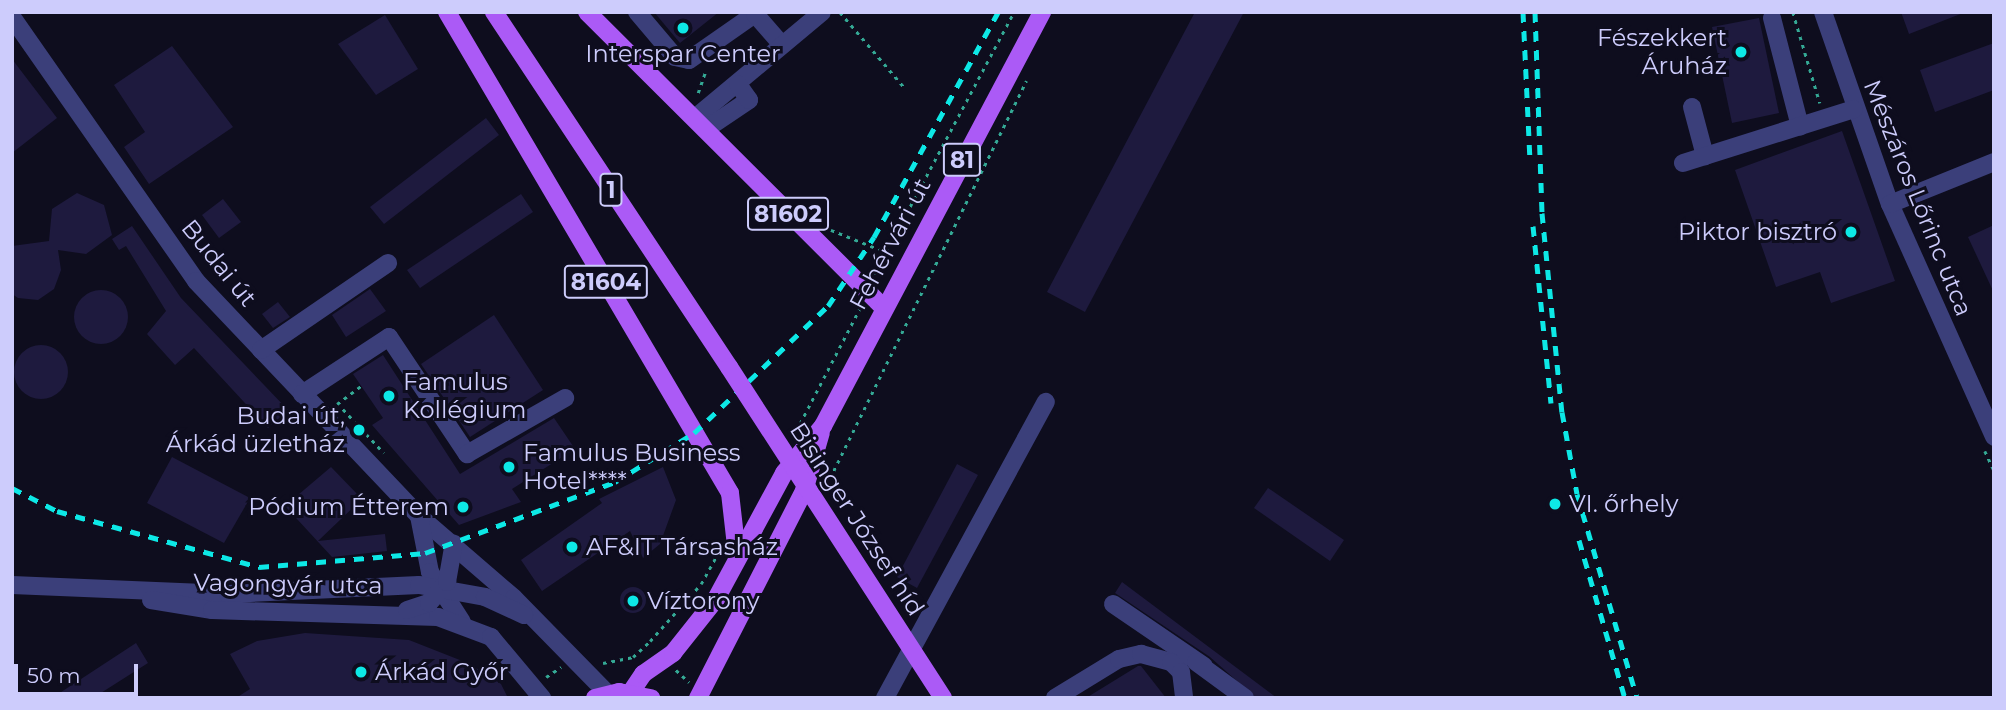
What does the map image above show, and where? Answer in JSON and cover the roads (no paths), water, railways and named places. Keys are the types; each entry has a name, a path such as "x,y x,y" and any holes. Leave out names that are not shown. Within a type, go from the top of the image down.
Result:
{"main road":[{"name":"81604","path":"447,12 720,475 737,519 736,560"},
{"name":"Bisinger József híd","path":"494,12 729,367 943,698"},
{"name":"81602","path":"587,12 702,118 884,308"},
{"name":"Fehérvári út","path":"698,698 804,491 823,425 1042,12"},
{"name":"Fehérvári út","path":"631,692 701,620 784,473 823,425"},
{"path":"601,696 631,692 651,698"}],"street":[{"path":"636,12 675,57 689,60 755,14 782,45"},
{"path":"702,118 821,12"},
{"name":"Mészáros Lőrinc utca","path":"1823,12 1854,109 1889,204 1994,437"},
{"name":"Budai út","path":"12,17 196,281 419,516 454,544 530,618 601,696"},
{"path":"1772,18 1800,126"},
{"path":"702,118 749,100 738,84"},
{"path":"1692,107 1705,156"},
{"path":"1683,163 1854,109"},
{"path":"1889,204 1994,162"},
{"path":"261,350 388,263"},
{"path":"302,394 389,337 467,454 565,398"},
{"path":"885,698 1046,402"},
{"path":"419,516 424,558 439,588 465,624 514,657 541,689"},
{"path":"400,611 424,606 452,575 454,544"},
{"path":"398,587 424,558"},
{"name":"Vagongyár utca","path":"12,585 96,591 267,594 398,587 439,588"},
{"name":"Budai út","path":"439,588 485,597 530,618"},
{"name":"Vagongyár utca","path":"96,591 212,610 400,611 465,624"},
{"path":"1113,604 1205,666 1245,698"},
{"path":"1055,698 1119,659 1179,654 1205,666"},
{"path":"1159,656 1181,672 1184,698"}],"railway":[{"path":"12,488 57,511 259,567 425,553 615,482 694,433 828,306 874,237 998,12"},
{"path":"1523,12 1530,163"},
{"path":"1535,12 1542,213 1562,412 1577,494 1637,698"},
{"path":"1533,226 1551,403"},
{"path":"1579,540 1625,698"}],"place":[{"name":"Interspar Center","path":"683,28"},
{"name":"Fészekkert Áruház","path":"1741,52"},
{"name":"Piktor bisztró","path":"1851,232"},
{"name":"Famulus Kollégium","path":"389,396"},
{"name":"Budai út, Árkád üzletház","path":"359,430"},
{"name":"Famulus Business Hotel****","path":"509,467"},
{"name":"VI. őrhely","path":"1555,504"},
{"name":"Pódium Étterem","path":"463,507"},
{"name":"AF&IT Társasház","path":"572,547"},
{"name":"Víztorony","path":"633,601"},
{"name":"Árkád Győr","path":"361,672"}]}
